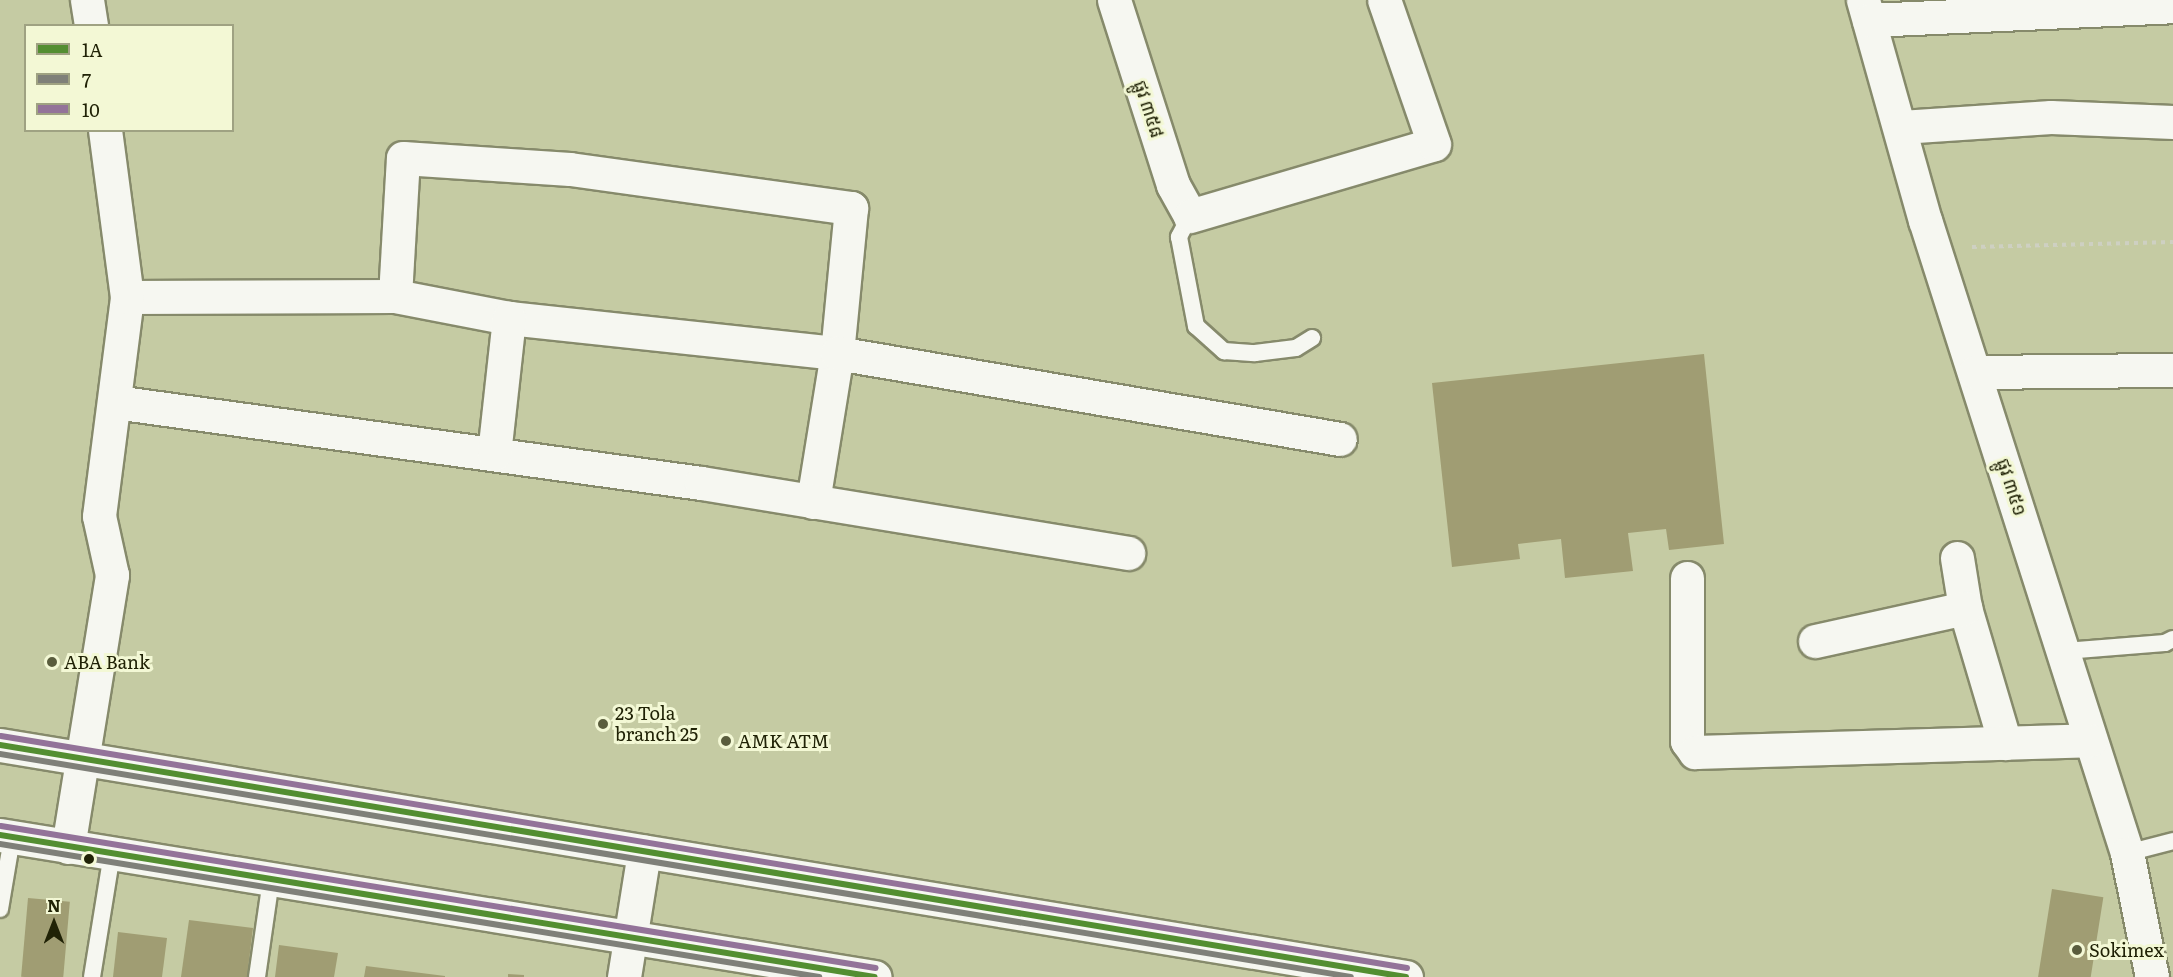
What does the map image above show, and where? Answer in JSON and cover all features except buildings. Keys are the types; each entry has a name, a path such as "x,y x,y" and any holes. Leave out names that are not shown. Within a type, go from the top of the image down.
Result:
{"main road":[{"path":"87,0 91,24"},
{"name":"ផ្លូវ ៣៥៨","path":"1114,0 1173,185 1190,216"},
{"path":"1190,216 1434,144 1384,0"},
{"path":"1866,10 2173,6"},
{"name":"ផ្លូវ ៣៥១","path":"1866,10 1935,248 2065,651 2090,740 2127,853 2152,977"},
{"path":"1901,127 2051,117 2173,122"},
{"path":"68,847 80,758 112,575 99,516 116,402 127,297 105,132"},
{"path":"395,296 403,158 570,169 851,208 837,353 813,502"},
{"path":"127,297 395,296 509,318 837,353 1340,439"},
{"path":"494,454 509,318"},
{"path":"1975,372 2173,370"},
{"path":"116,402 494,454 1128,553"},
{"path":"1957,558 1965,608 2005,743"},
{"path":"1686,578 1686,741 1695,752 2090,740"},
{"path":"1815,641 1965,608"},
{"path":"0,745 1406,977"},
{"path":"6,837 875,977"},
{"path":"624,977 644,852"}],"lane":[{"path":"1190,216 1179,237 1196,326 1224,351 1255,353 1296,348 1312,338"},
{"path":"2065,651 2165,643 2173,639"},
{"path":"0,909 6,837"},
{"path":"2127,853 2173,841"},
{"path":"92,977 112,854"},
{"path":"257,977 272,880"}],"path":[{"path":"1935,248 2173,242"}],"transit line":[{"name":"10","path":"1,736 1407,968"},
{"name":"1A","path":"0,745 1406,977"},
{"name":"7","path":"0,754 1351,977"},
{"name":"10","path":"1,826 876,968"},
{"name":"1A","path":"0,835 875,977"},
{"name":"7","path":"0,844 819,977"}],"place":[{"name":"ABA Bank","path":"52,662"},
{"name":"23 Tola branch 25","path":"603,724"},
{"name":"AMK ATM","path":"726,741"},
{"name":"Sokimex","path":"2077,950"}]}
